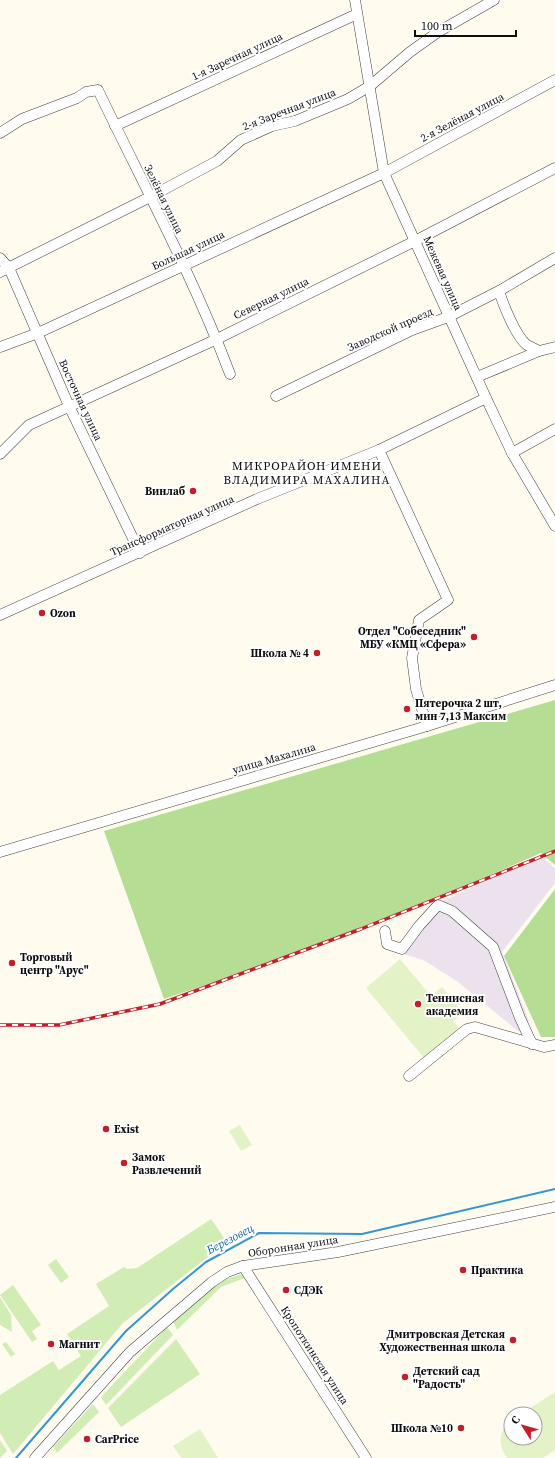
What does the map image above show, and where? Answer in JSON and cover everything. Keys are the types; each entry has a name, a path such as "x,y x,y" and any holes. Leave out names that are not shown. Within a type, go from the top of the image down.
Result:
{"street":[{"path":"355,0 358,14"},
{"name":"2-я Заречная улица","path":"4,270 150,197 217,161 241,140 272,126 295,121 348,99 370,86 410,52 438,32 494,0"},
{"name":"Межевая улица","path":"358,14 384,172 448,317 512,452 554,521"},
{"name":"1-я Заречная улица","path":"115,126 358,14"},
{"name":"2-я Зелёная улица","path":"384,172 553,85"},
{"name":"Зелёная улица","path":"0,133 22,118 78,98 86,92 98,90 184,266 217,338 230,374"},
{"name":"Северная улица","path":"1,453 28,425 217,338 415,241 555,168"},
{"name":"Большая улица","path":"0,347 38,333 384,172"},
{"name":"Восточная улица","path":"0,258 4,270 38,333 69,406 140,553"},
{"name":"Заводской проезд","path":"276,396 412,330 448,317 499,291 555,258"},
{"path":"499,291 501,299 520,337 527,345 539,351"},
{"path":"476,377 539,351 555,347"},
{"name":"Трансформаторная улица","path":"0,615 257,499 379,450 486,398"},
{"path":"512,452 555,430"},
{"path":"379,450 448,600 419,620 412,658 416,689 427,726"},
{"name":"улица Махалина","path":"0,852 427,726 555,685"},
{"path":"385,931 387,944 402,949 419,926 438,906 452,911 493,947 520,1018 532,1044"},
{"path":"409,1076 468,1029 475,1027 544,1047 555,1045"},
{"name":"Оборонная улица","path":"35,1458 130,1352 212,1282 227,1272 243,1266 338,1252 555,1207"},
{"name":"Кропоткинская улица","path":"243,1266 366,1458"}],"shaded area":[{"path":"543,858 555,868 555,883 502,952 529,1021 519,1032 458,982 425,961 398,952 428,908 490,879"}],"green space":[{"path":"555,700 555,865 541,853 448,893 354,930 259,966 164,999 104,831"},
{"path":"555,889 555,1037 541,1037 504,956"},
{"name":"Теннисная академия","path":"400,959 431,996 442,987 463,1012 453,1021 460,1029 425,1059 366,988"},
{"path":"240,1125 252,1145 241,1151 229,1131"},
{"path":"211,1219 227,1242 123,1323 13,1454 0,1433 0,1395 53,1361 59,1370 81,1356 67,1334 109,1306 96,1284 124,1267 127,1269 137,1268"},
{"path":"56,1259 69,1277 61,1283 48,1265"},
{"path":"245,1273 247,1277 221,1287 177,1330 173,1322 216,1282"},
{"path":"13,1285 41,1325 32,1331 37,1339 32,1342 0,1295"},
{"path":"0,1297 11,1315 12,1332 0,1325"},
{"path":"167,1327 173,1335 106,1405 101,1397"},
{"path":"176,1339 200,1374 121,1427 108,1408"},
{"path":"6,1342 15,1354 11,1357 2,1344"},
{"path":"555,1392 555,1450 543,1458 507,1458 501,1443 503,1430 503,1446 543,1446 543,1406 533,1406"},
{"path":"93,1404 99,1412 57,1453 53,1447"},
{"path":"200,1429 218,1458 181,1458 173,1446"},
{"path":"0,1440 7,1451 0,1458"}],"waterway":[{"name":"Березовец","path":"16,1458 126,1331 206,1262 259,1233 362,1234 555,1189"}],"railway":[{"path":"0,1025 59,1025 160,1004 361,929 555,851"}],"place":[{"name":"Винлаб","path":"193,491"},
{"name":"Ozon","path":"42,613"},
{"name":"Отдел \"Собеседник\" МБУ «КМЦ «Сфера»","path":"474,637"},
{"name":"Школа № 4","path":"317,653"},
{"name":"Пятерочка 2 шт, мин 7,13 Максим","path":"407,709"},
{"name":"Торговый центр \"Арус\"","path":"12,963"},
{"name":"Теннисная академия","path":"418,1004"},
{"name":"Exist","path":"106,1129"},
{"name":"Замок Развлечений","path":"124,1163"},
{"name":"Практика","path":"463,1270"},
{"name":"СДЭК","path":"286,1290"},
{"name":"Дмитровская Детская Художественная школа","path":"513,1340"},
{"name":"Магнит","path":"51,1344"},
{"name":"Детский сад \"Радость\"","path":"405,1377"},
{"name":"Школа №10","path":"461,1428"},
{"name":"CarPrice","path":"87,1439"}],"district":[{"name":"МИКРОРАЙОН ИМЕНИ ВЛАДИМИРА МАХАЛИНА","path":"307,473"}]}
